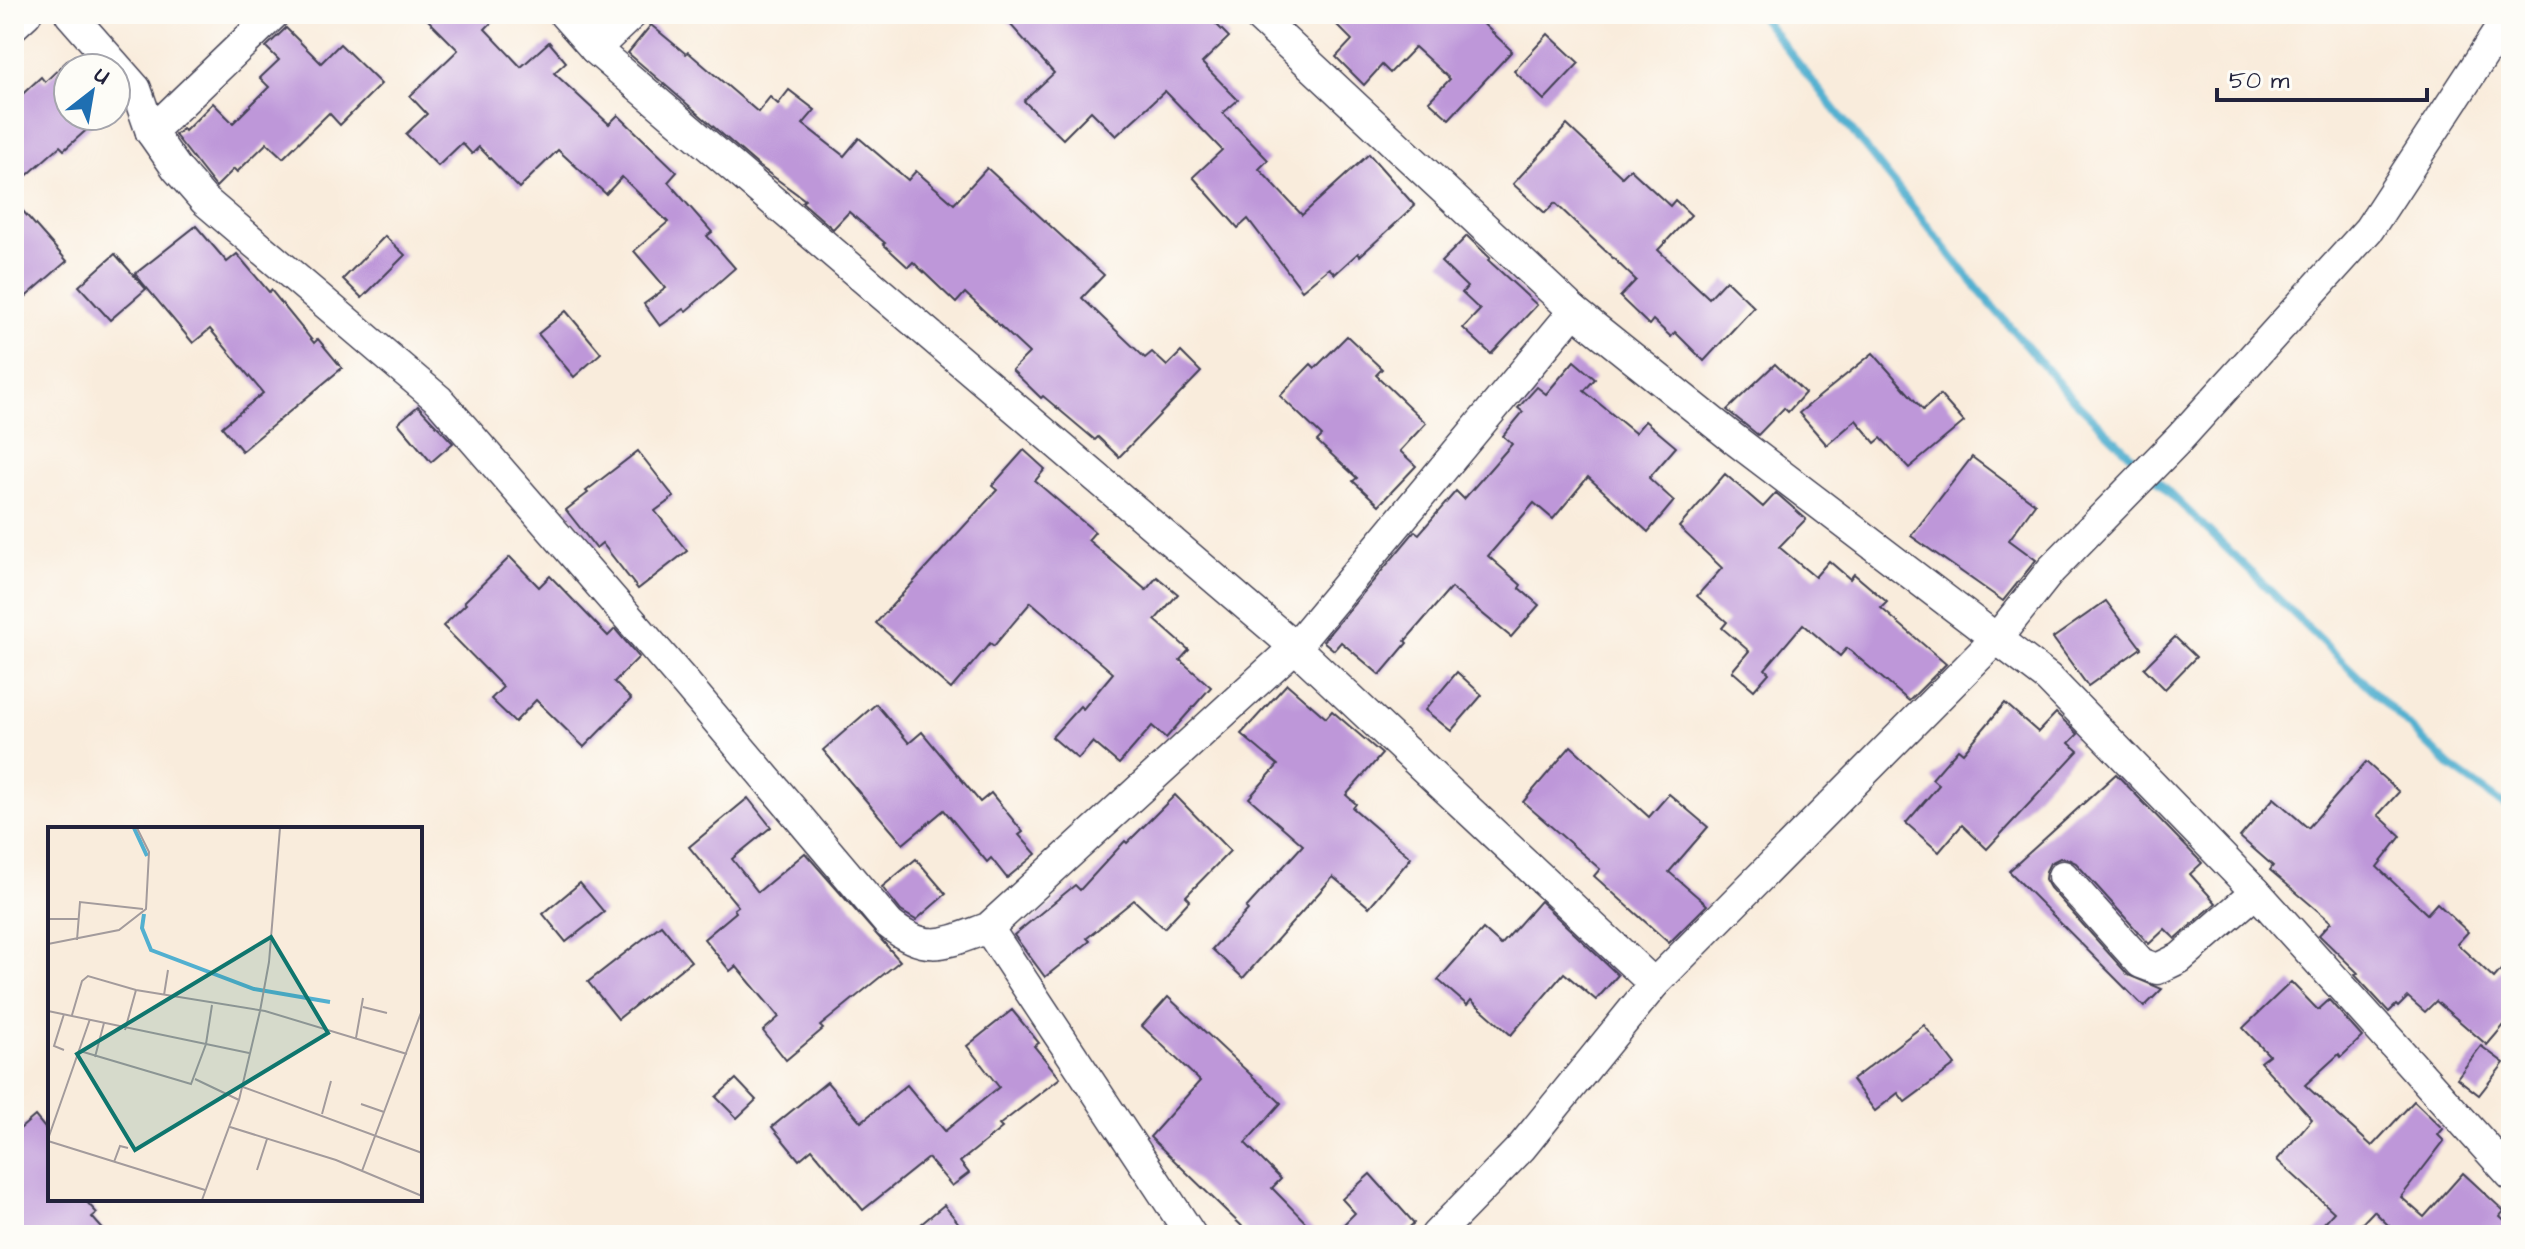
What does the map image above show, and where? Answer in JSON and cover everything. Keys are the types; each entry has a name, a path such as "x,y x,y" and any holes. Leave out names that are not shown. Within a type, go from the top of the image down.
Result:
{"street":[{"path":"14,25 26,14"},
{"path":"70,14 136,89 151,132 204,200 439,400 687,685 889,924 906,939 919,943 940,945 988,928 1295,647 1574,311"},
{"path":"151,132 274,14"},
{"path":"564,14 595,49 1295,647 1654,984"},
{"path":"595,49 632,14"},
{"path":"1256,14 1574,311 1734,439 2048,678 2256,892 2511,1175"},
{"path":"1436,1235 1521,1148 1654,984 1997,638 2051,570 2179,439 2369,229 2510,14"},
{"path":"2063,876 2141,963 2157,969 2180,958 2256,892"},
{"path":"988,928 1191,1235"}],"building":[{"path":"422,14 500,14 485,29 521,67 549,42 566,62 554,73 609,124 618,115 677,172 668,182 712,232 707,236 735,268 686,311 684,309 660,326 644,304 666,288 634,251 668,222 622,177 606,194 558,150 519,188 479,147 472,154 462,143 438,166 406,134 427,114 410,96 458,50"},
{"path":"1001,14 1206,14 1229,37 1202,63 1238,100 1223,113 1268,160 1259,169 1302,215 1369,154 1415,206 1360,256 1358,253 1335,274 1329,268 1302,290 1248,219 1238,228 1193,177 1222,150 1165,91 1116,136 1091,111 1063,139 1024,101 1054,73"},
{"path":"1326,14 1473,14 1512,51 1449,119 1429,101 1450,79 1415,47 1390,73 1382,65 1364,85 1336,57 1352,40"},
{"path":"651,25 758,112 770,97 778,104 789,90 815,110 803,124 844,156 859,138 908,180 916,171 954,204 987,168 1104,275 1082,298 1145,358 1152,352 1167,366 1181,352 1201,372 1119,457 1098,437 1095,440 1043,396 1041,398 1012,370 1029,353 965,293 956,303 913,262 908,267 849,212 833,229 802,202 805,200 759,166 628,53"},
{"path":"286,28 321,63 340,44 381,84 340,125 329,113 283,158 267,143 216,187 175,135 183,129 185,131 213,103 233,123 269,87 260,78 279,60 266,47"},
{"path":"1548,34 1579,63 1544,100 1514,71"},
{"path":"52,75 52,132 84,132 64,150 60,146 14,187 14,102 41,77 45,82"},
{"path":"1567,125 1622,177 1630,169 1670,206 1675,200 1691,215 1658,250 1709,298 1726,280 1754,307 1704,361 1675,332 1671,337 1653,320 1649,325 1620,297 1636,280 1555,203 1545,213 1513,184"},
{"path":"14,201 67,261 14,307"},
{"path":"196,226 227,262 237,254 314,343 318,339 342,368 242,451 222,427 263,393 210,329 193,343 135,274"},
{"path":"385,236 405,255 362,298 343,279"},
{"path":"1467,236 1537,305 1491,354 1463,328 1480,310 1462,293 1467,287 1441,262"},
{"path":"115,254 146,289 110,320 79,286"},
{"path":"566,311 601,353 574,377 538,334"},
{"path":"1347,336 1382,369 1376,375 1426,423 1400,451 1416,466 1379,505 1353,481 1357,478 1317,441 1322,436 1280,396 1311,364 1315,368"},
{"path":"1873,353 1923,410 1940,395 1964,422 1909,468 1881,438 1875,443 1856,420 1827,445 1799,413"},
{"path":"1574,361 1595,379 1584,391 1635,433 1645,421 1676,447 1649,478 1674,501 1648,532 1588,477 1553,519 1534,503 1488,556 1539,605 1511,637 1451,588 1380,675 1341,642 1334,650 1323,641 1415,531 1419,534 1456,491 1464,499 1512,444 1503,436 1523,412 1518,408 1537,387 1546,394"},
{"path":"1775,364 1805,393 1788,412 1784,408 1758,435 1727,410"},
{"path":"418,406 453,443 431,462 398,423"},
{"path":"1024,450 1045,469 1035,481 1095,532 1088,540 1146,590 1157,577 1178,594 1155,620 1189,650 1180,660 1211,687 1166,738 1152,726 1119,764 1093,742 1078,759 1052,737 1080,706 1083,709 1113,673 1031,602 994,646 990,643 951,689 876,623 997,490 992,486"},
{"path":"638,451 674,497 655,511 687,551 638,589 602,543 596,548 566,510"},
{"path":"1972,457 2035,504 2009,540 2036,560 2003,601 1911,536"},
{"path":"1725,474 1763,507 1776,493 1806,519 1779,547 1815,577 1829,561 1850,579 1854,574 1887,602 1881,608 1946,664 1909,701 1847,648 1840,656 1803,624 1765,669 1769,673 1754,690 1732,671 1749,651 1722,628 1727,622 1697,596 1722,568 1679,527"},
{"path":"510,557 539,587 550,576 608,636 615,629 639,657 614,682 631,699 584,747 536,700 515,722 491,699 503,687 443,626"},
{"path":"2106,601 2141,648 2088,686 2053,638"},
{"path":"2175,637 2196,657 2165,689 2144,668"},
{"path":"1457,672 1482,695 1451,731 1425,710"},
{"path":"1287,684 1326,718 1332,711 1382,754 1346,795 1356,804 1353,808 1411,858 1369,907 1333,877 1243,978 1212,949 1303,845 1249,798 1278,765 1241,734"},
{"path":"2005,703 2038,732 2056,713 2078,734 2069,743 2078,751 1987,849 1962,825 1939,852 1906,823 1939,785 1932,779 1958,749 1963,753"},
{"path":"876,704 909,743 922,732 980,802 991,793 1023,832 1019,835 1036,854 1007,878 991,858 987,862 944,810 903,844 823,750"},
{"path":"1571,746 1649,817 1669,794 1708,827 1669,872 1707,905 1669,943 1594,876 1600,869 1523,802"},
{"path":"2366,762 2399,792 2378,815 2401,836 2377,867 2427,914 2437,903 2468,932 2457,944 2494,978 2511,958 2511,1017 2487,1045 2436,1001 2425,1012 2408,997 2389,1012 2355,975 2358,973 2319,935 2331,922 2270,870 2273,866 2240,837 2274,798 2308,828"},
{"path":"2116,774 2202,863 2190,874 2216,903 2175,939 2165,929 2149,944 2076,863 2060,858 2050,863 2045,879 2050,888 2128,975 2162,989 2144,1007 2009,871"},
{"path":"1175,795 1230,851 1186,896 1190,900 1164,928 1134,900 1045,977 1014,935 1075,885 1080,890 1125,841 1127,843"},
{"path":"748,798 771,827 732,859 758,892 805,853 900,961 820,1026 823,1029 786,1060 763,1031 779,1017 736,966 730,971 704,939 736,912 734,909 738,906 689,847"},
{"path":"916,859 946,894 916,920 901,911 882,887"},
{"path":"580,883 604,912 566,942 543,914"},
{"path":"1540,901 1618,975 1596,1000 1564,973 1511,1035 1471,1000 1467,1005 1438,980 1483,929 1501,945"},
{"path":"661,925 691,961 618,1019 588,982"},
{"path":"2291,982 2318,1010 2329,1000 2362,1037 2305,1085 2372,1146 2414,1101 2443,1129 2438,1135 2444,1141 2401,1197 2424,1217 2463,1173 2504,1211 2500,1216 2511,1226 2511,1235 2398,1235 2374,1211 2351,1235 2313,1235 2334,1212 2277,1160 2312,1119 2260,1062 2269,1055 2243,1028"},
{"path":"1168,997 1281,1103 1245,1143 1281,1179 1272,1188 1318,1235 1251,1235 1150,1137 1200,1081 1142,1026"},
{"path":"1012,1010 1039,1043 1034,1046 1060,1078 999,1125 1002,1128 960,1162 969,1173 952,1186 928,1158 863,1210 812,1149 799,1160 772,1127 827,1082 861,1122 907,1085 945,1131 999,1087 967,1046"},
{"path":"1924,1025 1955,1065 1905,1102 1898,1093 1875,1111 1852,1080"},
{"path":"2481,1046 2504,1063 2479,1095 2457,1078"},
{"path":"736,1079 756,1100 737,1118 716,1097"},
{"path":"35,1116 48,1132 48,1201 86,1201 97,1213 92,1217 108,1235 14,1235 14,1134"},
{"path":"1370,1174 1414,1223 1401,1235 1333,1235 1355,1213 1342,1199"},
{"path":"944,1205 968,1235 908,1235"}],"waterway":[{"path":"1759,14 1981,293 2067,393 2451,767 2511,810"}]}
